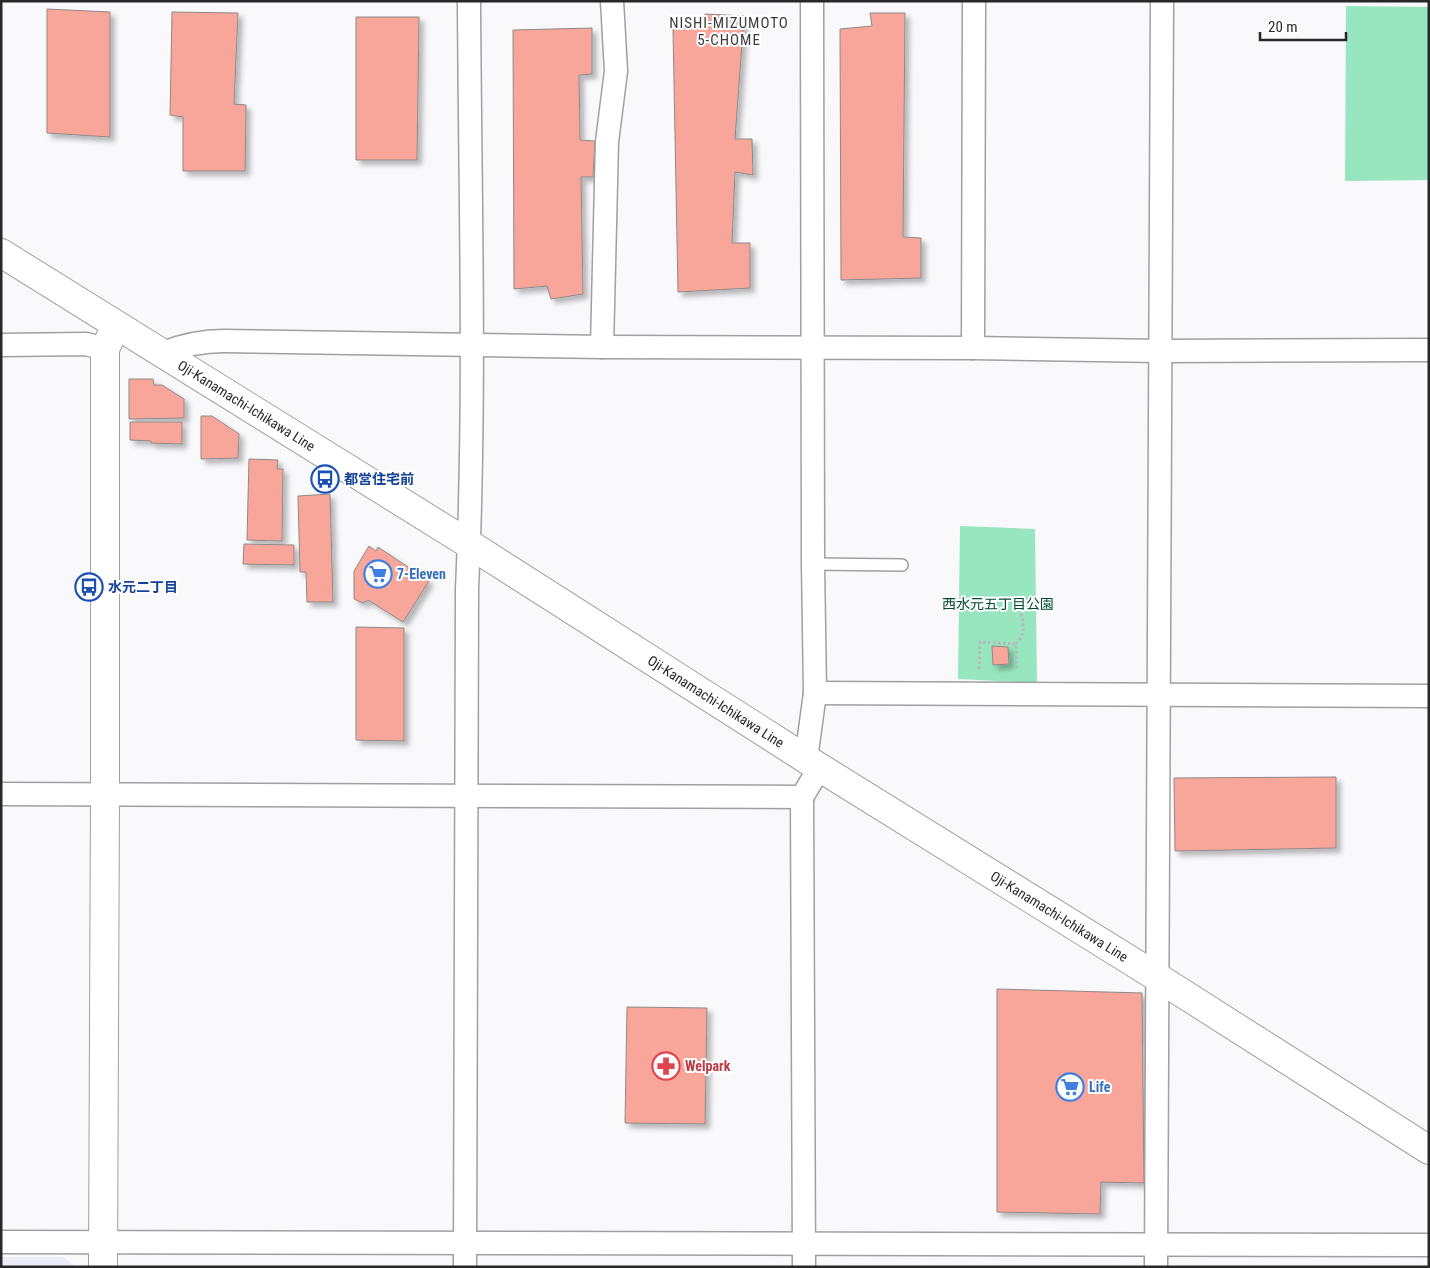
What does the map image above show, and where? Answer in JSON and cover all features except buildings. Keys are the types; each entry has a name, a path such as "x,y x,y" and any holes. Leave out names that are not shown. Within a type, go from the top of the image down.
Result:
{"main road":[{"name":"Oji-Kanamachi-Ichikawa Line","path":"1,253 111,337 163,353 1429,1150"},
{"path":"103,1255 105,794 111,337"}],"street":[{"path":"465,1267 467,589 471,346 469,1"},
{"path":"602,347 606,142 616,71 612,1"},
{"path":"804,1267 802,798 813,763 815,693 812,1"},
{"path":"973,348 974,1"},
{"path":"1156,1256 1162,1"},
{"path":"1,344 86,344 111,337"},
{"path":"163,353 196,342 224,340 471,346 1429,350"},
{"path":"815,693 1429,696"},
{"path":"1,794 802,798"},
{"path":"1,1242 103,1255 465,1243 804,1244 1156,1256 1429,1246"}],"lane":[{"path":"813,564 902,566"}],"path":[{"path":"1015,694 1016,644 1024,625 1021,613"},
{"path":"978,693 980,642 1016,644"}],"shaded area":[{"path":"1,1257 63,1257 77,1267 1,1267"}],"green space":[{"path":"1346,6 1429,7 1429,180 1345,181"},
{"name":"西水元五丁目公園","path":"960,526 1035,529 1037,683 958,679"}],"place":[{"name":"都営住宅前","path":"325,479"},
{"name":"7-Eleven","path":"378,574"},
{"name":"水元二丁目","path":"89,587"},
{"name":"Welpark","path":"666,1066"},
{"name":"Life","path":"1070,1087"}],"district":[{"name":"NISHI-MIZUMOTO 5-CHOME","path":"729,32"}]}
